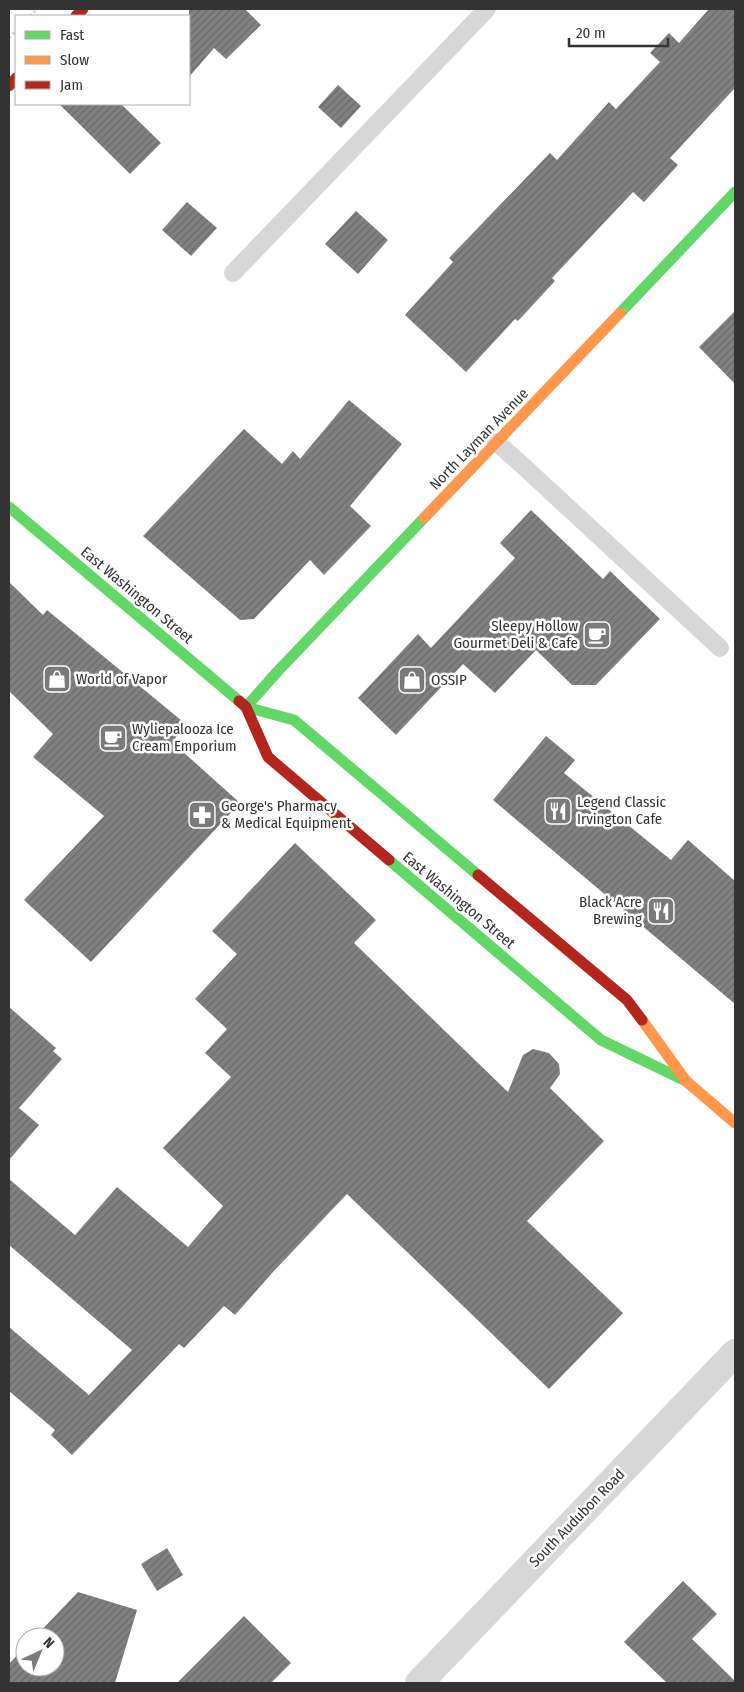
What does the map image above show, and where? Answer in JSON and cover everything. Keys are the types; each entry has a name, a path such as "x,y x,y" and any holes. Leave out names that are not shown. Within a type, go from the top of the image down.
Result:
{"main road":[{"name":"North Layman Avenue","path":"246,707 277,672 735,192"},
{"name":"East Washington Street","path":"9,508 246,707 268,757 601,1040 686,1082 735,1123"},
{"name":"East Washington Street","path":"246,707 294,720 627,1000 686,1082"}],"street":[{"name":"South Audubon Road","path":"419,1683 735,1353"}],"lane":[{"path":"233,273 487,9"},
{"path":"496,442 720,648"}],"building":[{"path":"189,9 245,9 261,25 226,59 214,48 190,76"},
{"path":"709,9 735,9 735,88 670,158 678,165 644,202 633,192 552,278 555,281 518,321 515,319 466,372 405,315 453,262 449,258 550,153 557,160 609,102 616,109 660,62 650,53 669,33 679,43"},
{"path":"338,85 361,106 341,128 318,107"},
{"path":"60,105 122,105 161,143 130,174"},
{"path":"187,202 217,228 191,256 162,230"},
{"path":"356,211 388,240 358,274 325,244"},
{"path":"735,311 735,384 699,347"},
{"path":"349,400 402,444 350,506 371,526 324,575 310,560 254,619 240,620 143,536 244,429 282,464 293,451 300,459"},
{"path":"531,510 603,579 610,571 660,619 596,685 572,685 536,650 495,693 463,664 396,735 358,698 418,634 431,648 515,558 500,543"},
{"path":"9,582 43,615 47,610 187,725 172,742 240,803 91,962 24,900 104,816 33,757 53,734 9,691"},
{"path":"546,736 575,760 564,773 671,860 688,840 735,881 735,1004 493,800"},
{"path":"295,843 376,920 354,943 508,1092 523,1055 533,1049 549,1053 559,1064 560,1074 550,1088 604,1141 527,1221 623,1313 549,1389 347,1194 235,1315 224,1306 184,1348 179,1344 72,1455 51,1435 55,1430 9,1391 9,1327 89,1395 132,1350 9,1245 9,1179 75,1235 117,1187 188,1247 223,1206 163,1148 231,1077 205,1053 227,1029 195,999 237,954 212,931"},
{"path":"9,1007 56,1048 53,1051 62,1059 19,1108 39,1125 9,1160"},
{"path":"167,1548 183,1575 157,1591 141,1564"},
{"path":"683,1581 717,1614 692,1639 735,1683 667,1683 624,1642"},
{"path":"78,1592 137,1610 115,1683 9,1683 9,1664 15,1658 15,1677 65,1677 65,1627 45,1627"},
{"path":"244,1616 291,1663 271,1683 177,1683"}],"traffic: fast":[{"path":"620,313 735,192"},
{"path":"9,507 239,701"},
{"path":"246,707 424,518"},
{"path":"246,707 294,720 478,875"},
{"path":"389,860 601,1040 686,1081"}],"traffic: slow":[{"path":"424,518 620,313"},
{"path":"642,1020 686,1081 735,1123"}],"traffic: jam":[{"path":"77,15 83,9"},
{"path":"9,86 15,79"},
{"path":"239,701 246,707 268,757 389,860"},
{"path":"478,875 627,1000 642,1020"}],"place":[{"name":"Sleepy Hollow Gourmet Deli & Cafe","path":"597,635"},
{"name":"World of Vapor","path":"57,679"},
{"name":"OSSIP","path":"412,680"},
{"name":"Wyliepalooza Ice Cream Emporium","path":"113,738"},
{"name":"Legend Classic Irvington Cafe","path":"558,811"},
{"name":"George's Pharmacy & Medical Equipment","path":"202,815"},
{"name":"Black Acre Brewing","path":"661,911"}]}
